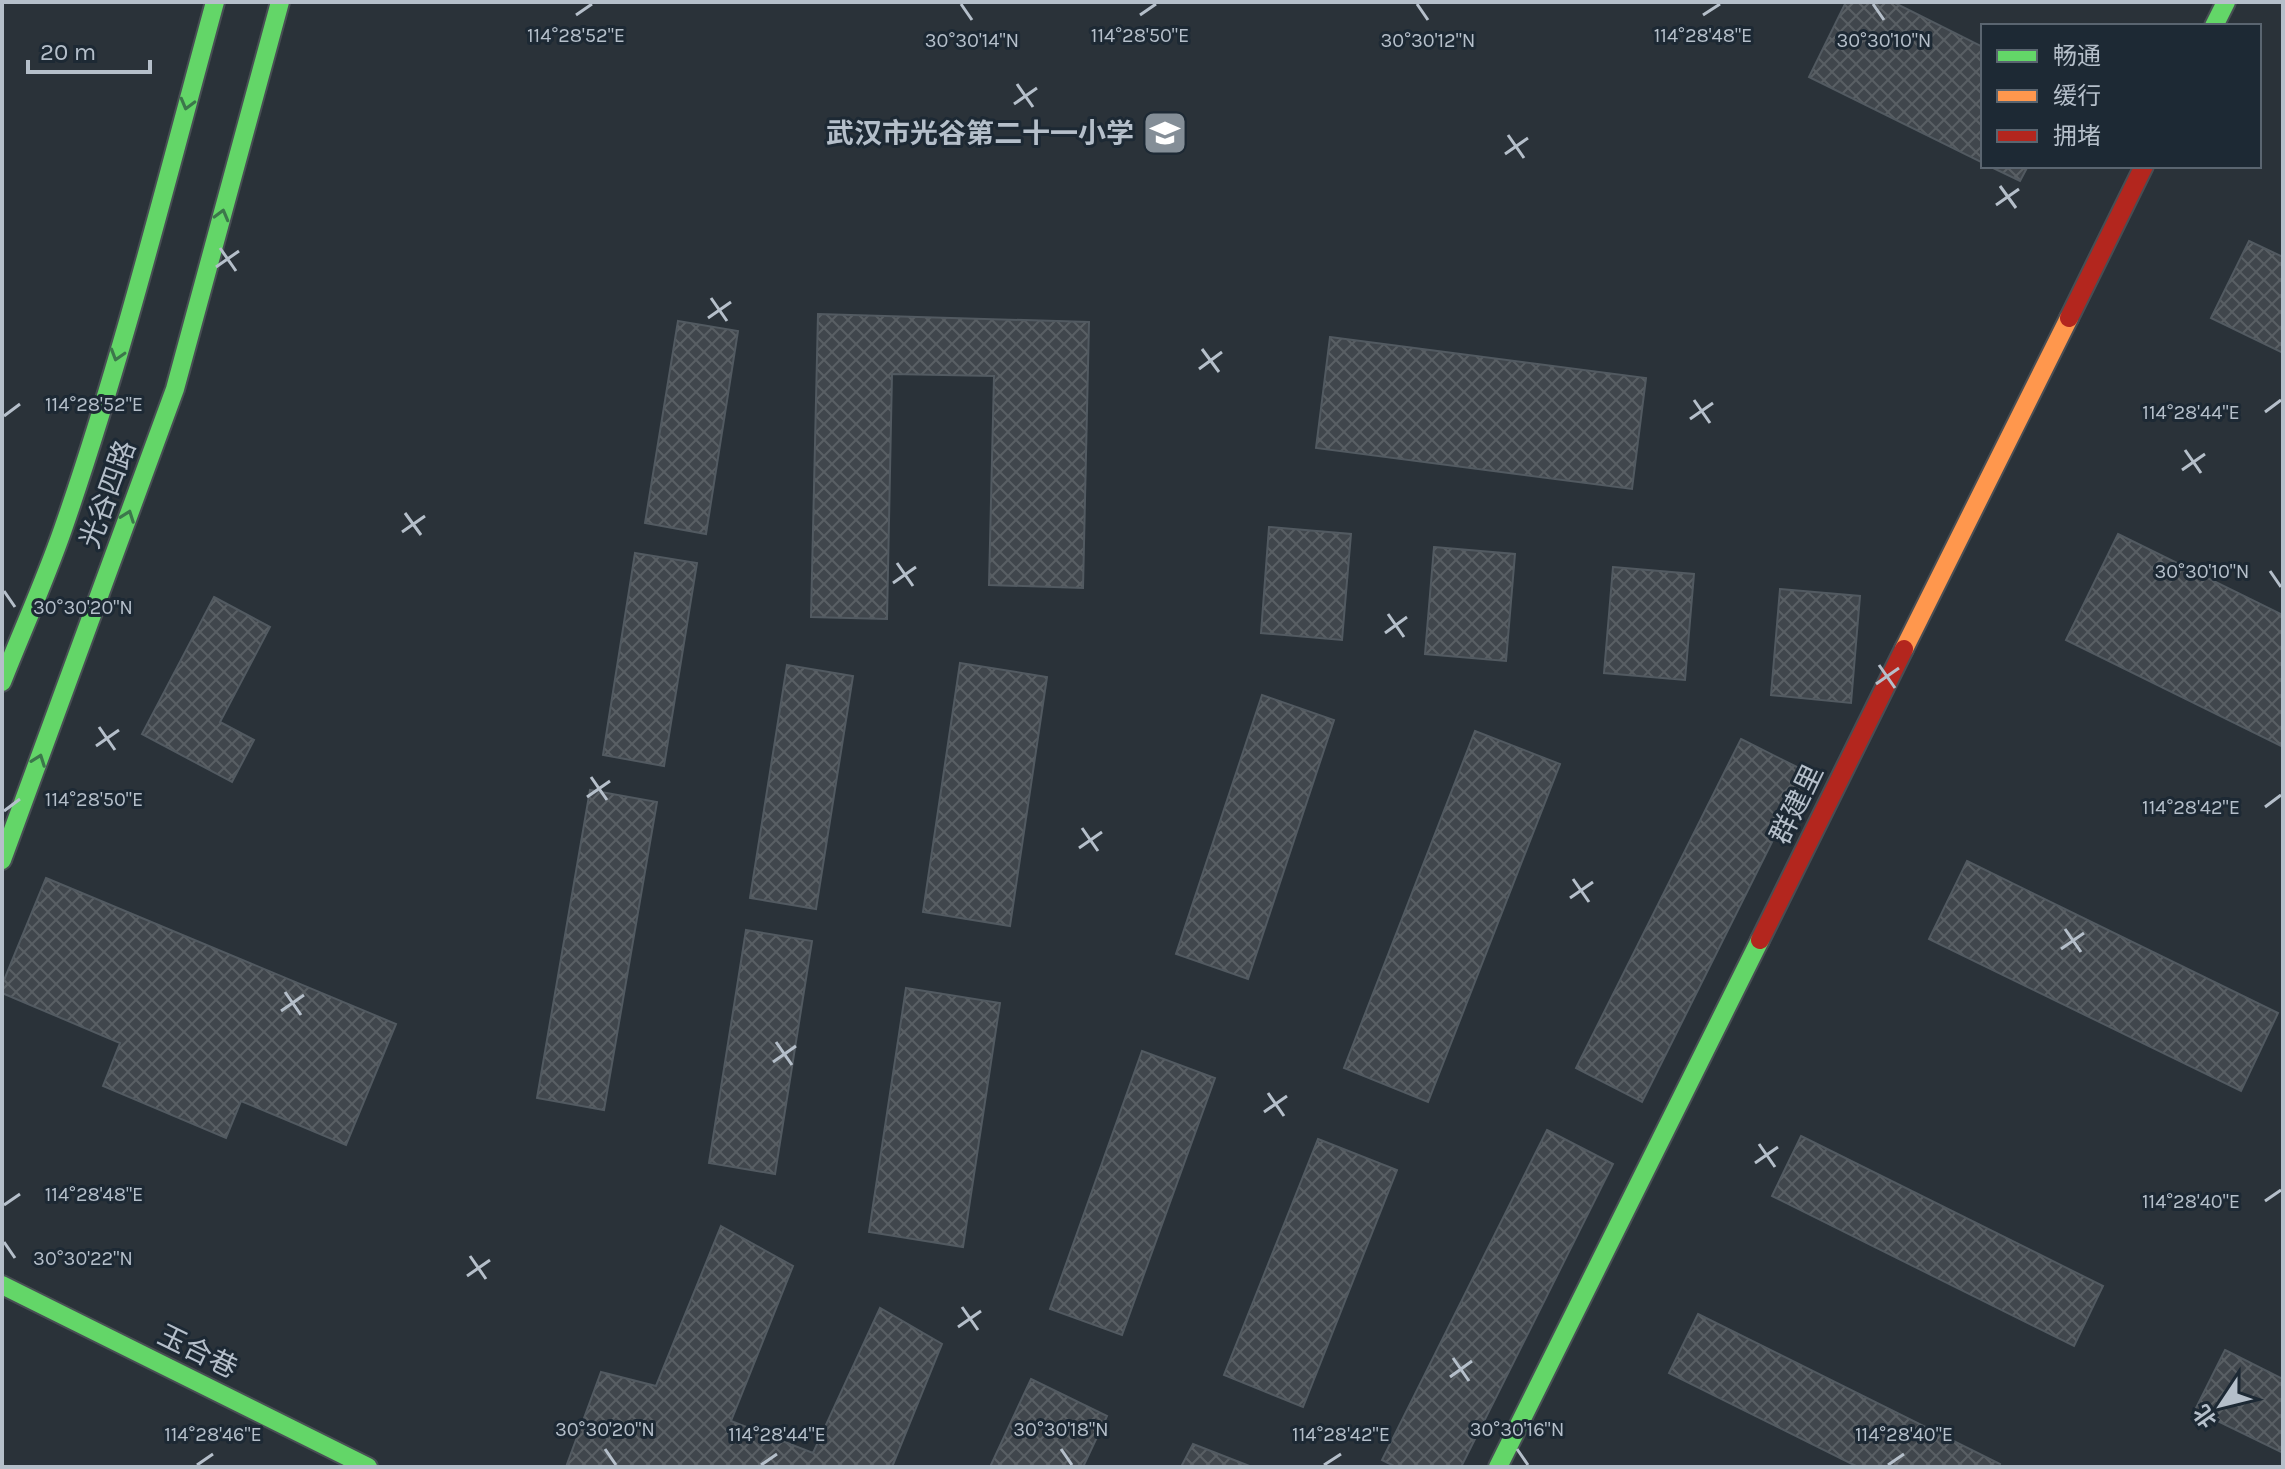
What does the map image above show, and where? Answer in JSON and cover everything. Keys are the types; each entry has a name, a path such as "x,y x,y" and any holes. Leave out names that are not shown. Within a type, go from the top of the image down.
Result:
{"street":[{"name":"光谷四路","path":"2,682 62,530 100,411 155,227 215,2"},
{"name":"光谷四路","path":"2,860 175,389 280,2"},
{"path":"2215,24 2226,2"},
{"name":"群建里","path":"1498,1467 2143,168"},
{"name":"玉合巷","path":"2,1285 368,1467"}],"building":[{"path":"1846,2 1893,2 1981,46 1981,162 1809,77"},
{"path":"1993,168 2027,168 2020,181"},
{"path":"2249,241 2283,257 2283,353 2211,318"},
{"path":"818,314 1089,322 1083,588 989,585 994,376 892,374 887,619 811,617"},
{"path":"678,321 738,331 706,534 645,523"},
{"path":"1330,337 1646,378 1632,489 1316,448"},
{"path":"1269,527 1351,534 1342,640 1261,633"},
{"path":"2118,534 2283,615 2283,747 2066,640"},
{"path":"1434,547 1515,554 1506,661 1425,654"},
{"path":"635,553 697,563 664,766 603,755"},
{"path":"1613,567 1694,574 1685,680 1604,673"},
{"path":"1780,589 1860,596 1851,703 1771,695"},
{"path":"214,597 270,627 220,722 254,740 232,782 142,734"},
{"path":"960,663 1047,677 1010,926 923,912"},
{"path":"787,665 853,676 816,909 750,898"},
{"path":"1262,695 1334,720 1248,979 1176,954"},
{"path":"1475,731 1560,764 1428,1102 1344,1068"},
{"path":"1741,739 1807,772 1642,1102 1576,1068"},
{"path":"590,790 657,802 604,1110 537,1098"},
{"path":"1967,861 2278,1013 2241,1091 1929,939"},
{"path":"46,878 396,1024 346,1145 241,1101 226,1138 103,1086 120,1043 2,993 2,985"},
{"path":"746,930 812,941 775,1174 709,1163"},
{"path":"906,988 1000,1003 963,1247 869,1232"},
{"path":"1142,1051 1215,1078 1122,1335 1050,1309"},
{"path":"1547,1130 1613,1164 1461,1467 1396,1467 1382,1460"},
{"path":"1801,1136 2103,1286 2074,1346 1772,1196"},
{"path":"1318,1139 1397,1170 1303,1407 1224,1375"},
{"path":"721,1226 793,1266 731,1421 813,1453 880,1308 942,1344 892,1467 566,1467 601,1372 656,1386"},
{"path":"1698,1314 2000,1464 1999,1467 1858,1467 1669,1373"},
{"path":"2225,1350 2283,1379 2283,1453 2195,1410"},
{"path":"1031,1379 1107,1416 1083,1467 990,1467"},
{"path":"1193,1444 1252,1467 1181,1467"}],"traffic: fast":[{"path":"2,682 56,548 85,464 144,267 215,2"},
{"path":"2,860 175,389 280,2"},
{"path":"2215,24 2226,2"},
{"path":"1498,1467 1760,940"},
{"path":"2,1285 368,1467"}],"traffic: slow":[{"path":"1904,649 2069,318"}],"traffic: jam":[{"path":"2069,318 2143,168"},
{"path":"1760,940 1904,649"}],"place":[{"name":"武汉市光谷第二十一小学","path":"1165,133"}]}
